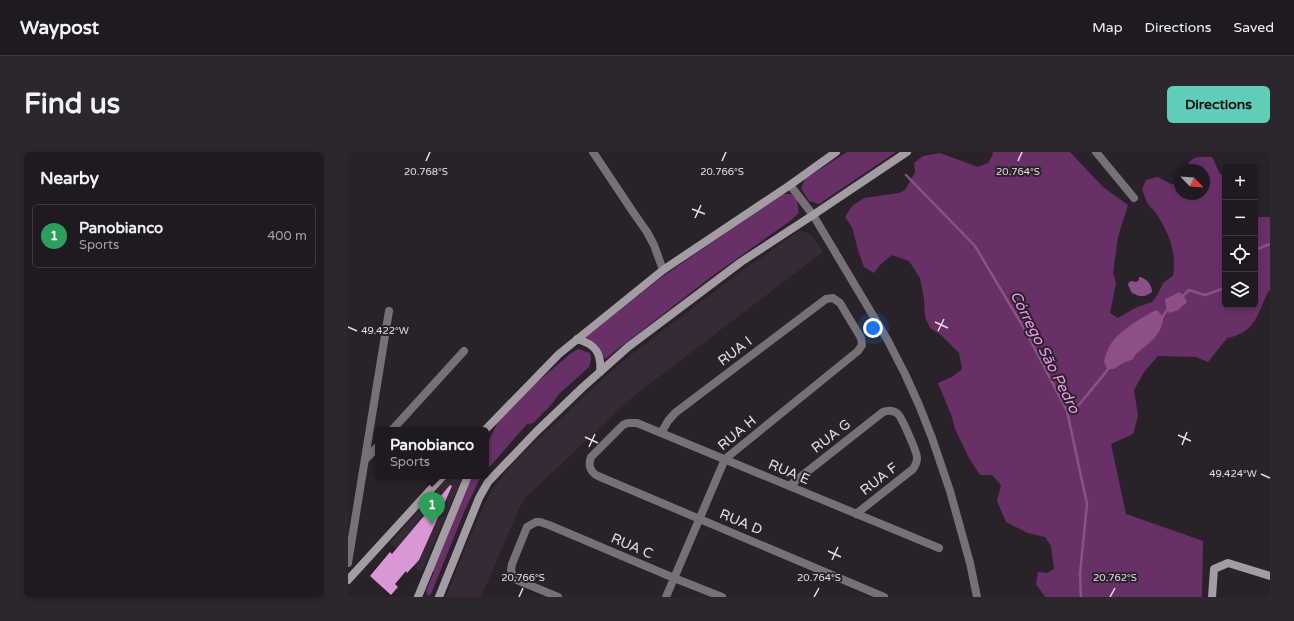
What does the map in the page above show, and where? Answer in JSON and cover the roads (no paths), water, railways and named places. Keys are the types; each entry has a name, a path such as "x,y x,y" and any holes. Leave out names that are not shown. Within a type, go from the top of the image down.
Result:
{"main road":[{"path":"489,427 559,354 663,270 790,185 836,152"},
{"path":"439,597 479,498 488,482 536,432 628,347 742,262 907,152"},
{"path":"577,339 587,342 596,350 601,362 600,372"},
{"path":"348,580 440,479"},
{"path":"418,597 467,479"},
{"path":"1212,597 1214,570 1228,563 1270,576"}],"street":[{"path":"593,152 647,232 654,245 663,270"},
{"path":"1096,152 1134,198"},
{"path":"790,185 813,215 887,339 905,374 932,438 950,491 970,563 977,597"},
{"name":"RUA I","path":"661,433 668,420 675,413 826,298 833,298 840,303 861,338 862,345"},
{"path":"348,562 389,311"},
{"name":"RUA H","path":"666,597 725,459 858,351 862,345"},
{"path":"395,427 464,351"},
{"name":"RUA G","path":"789,486 883,412 892,411 901,418 917,455 917,462"},
{"name":"RUA E","path":"590,469 590,460 593,454 622,427 628,423 642,425 939,548"},
{"path":"365,460 375,449"},
{"name":"RUA F","path":"856,514 913,469 917,462"},
{"name":"RUA D","path":"590,469 594,474 602,478 884,597"},
{"name":"RUA C","path":"558,597 516,580 511,572 512,564 526,528 532,523 540,522 549,525 722,597"}],"waterway":[{"name":"Córrego São Pedro","path":"906,175 975,246 1025,330 1067,411 1087,504 1080,574 1081,597"},
{"path":"1258,249 1270,244"},
{"path":"1182,297 1189,290 1205,295 1222,289"},
{"path":"1162,318 1170,306"},
{"path":"1067,411 1078,406 1109,368"}],"place":[{"name":"Panobianco","path":"432,525"}]}
